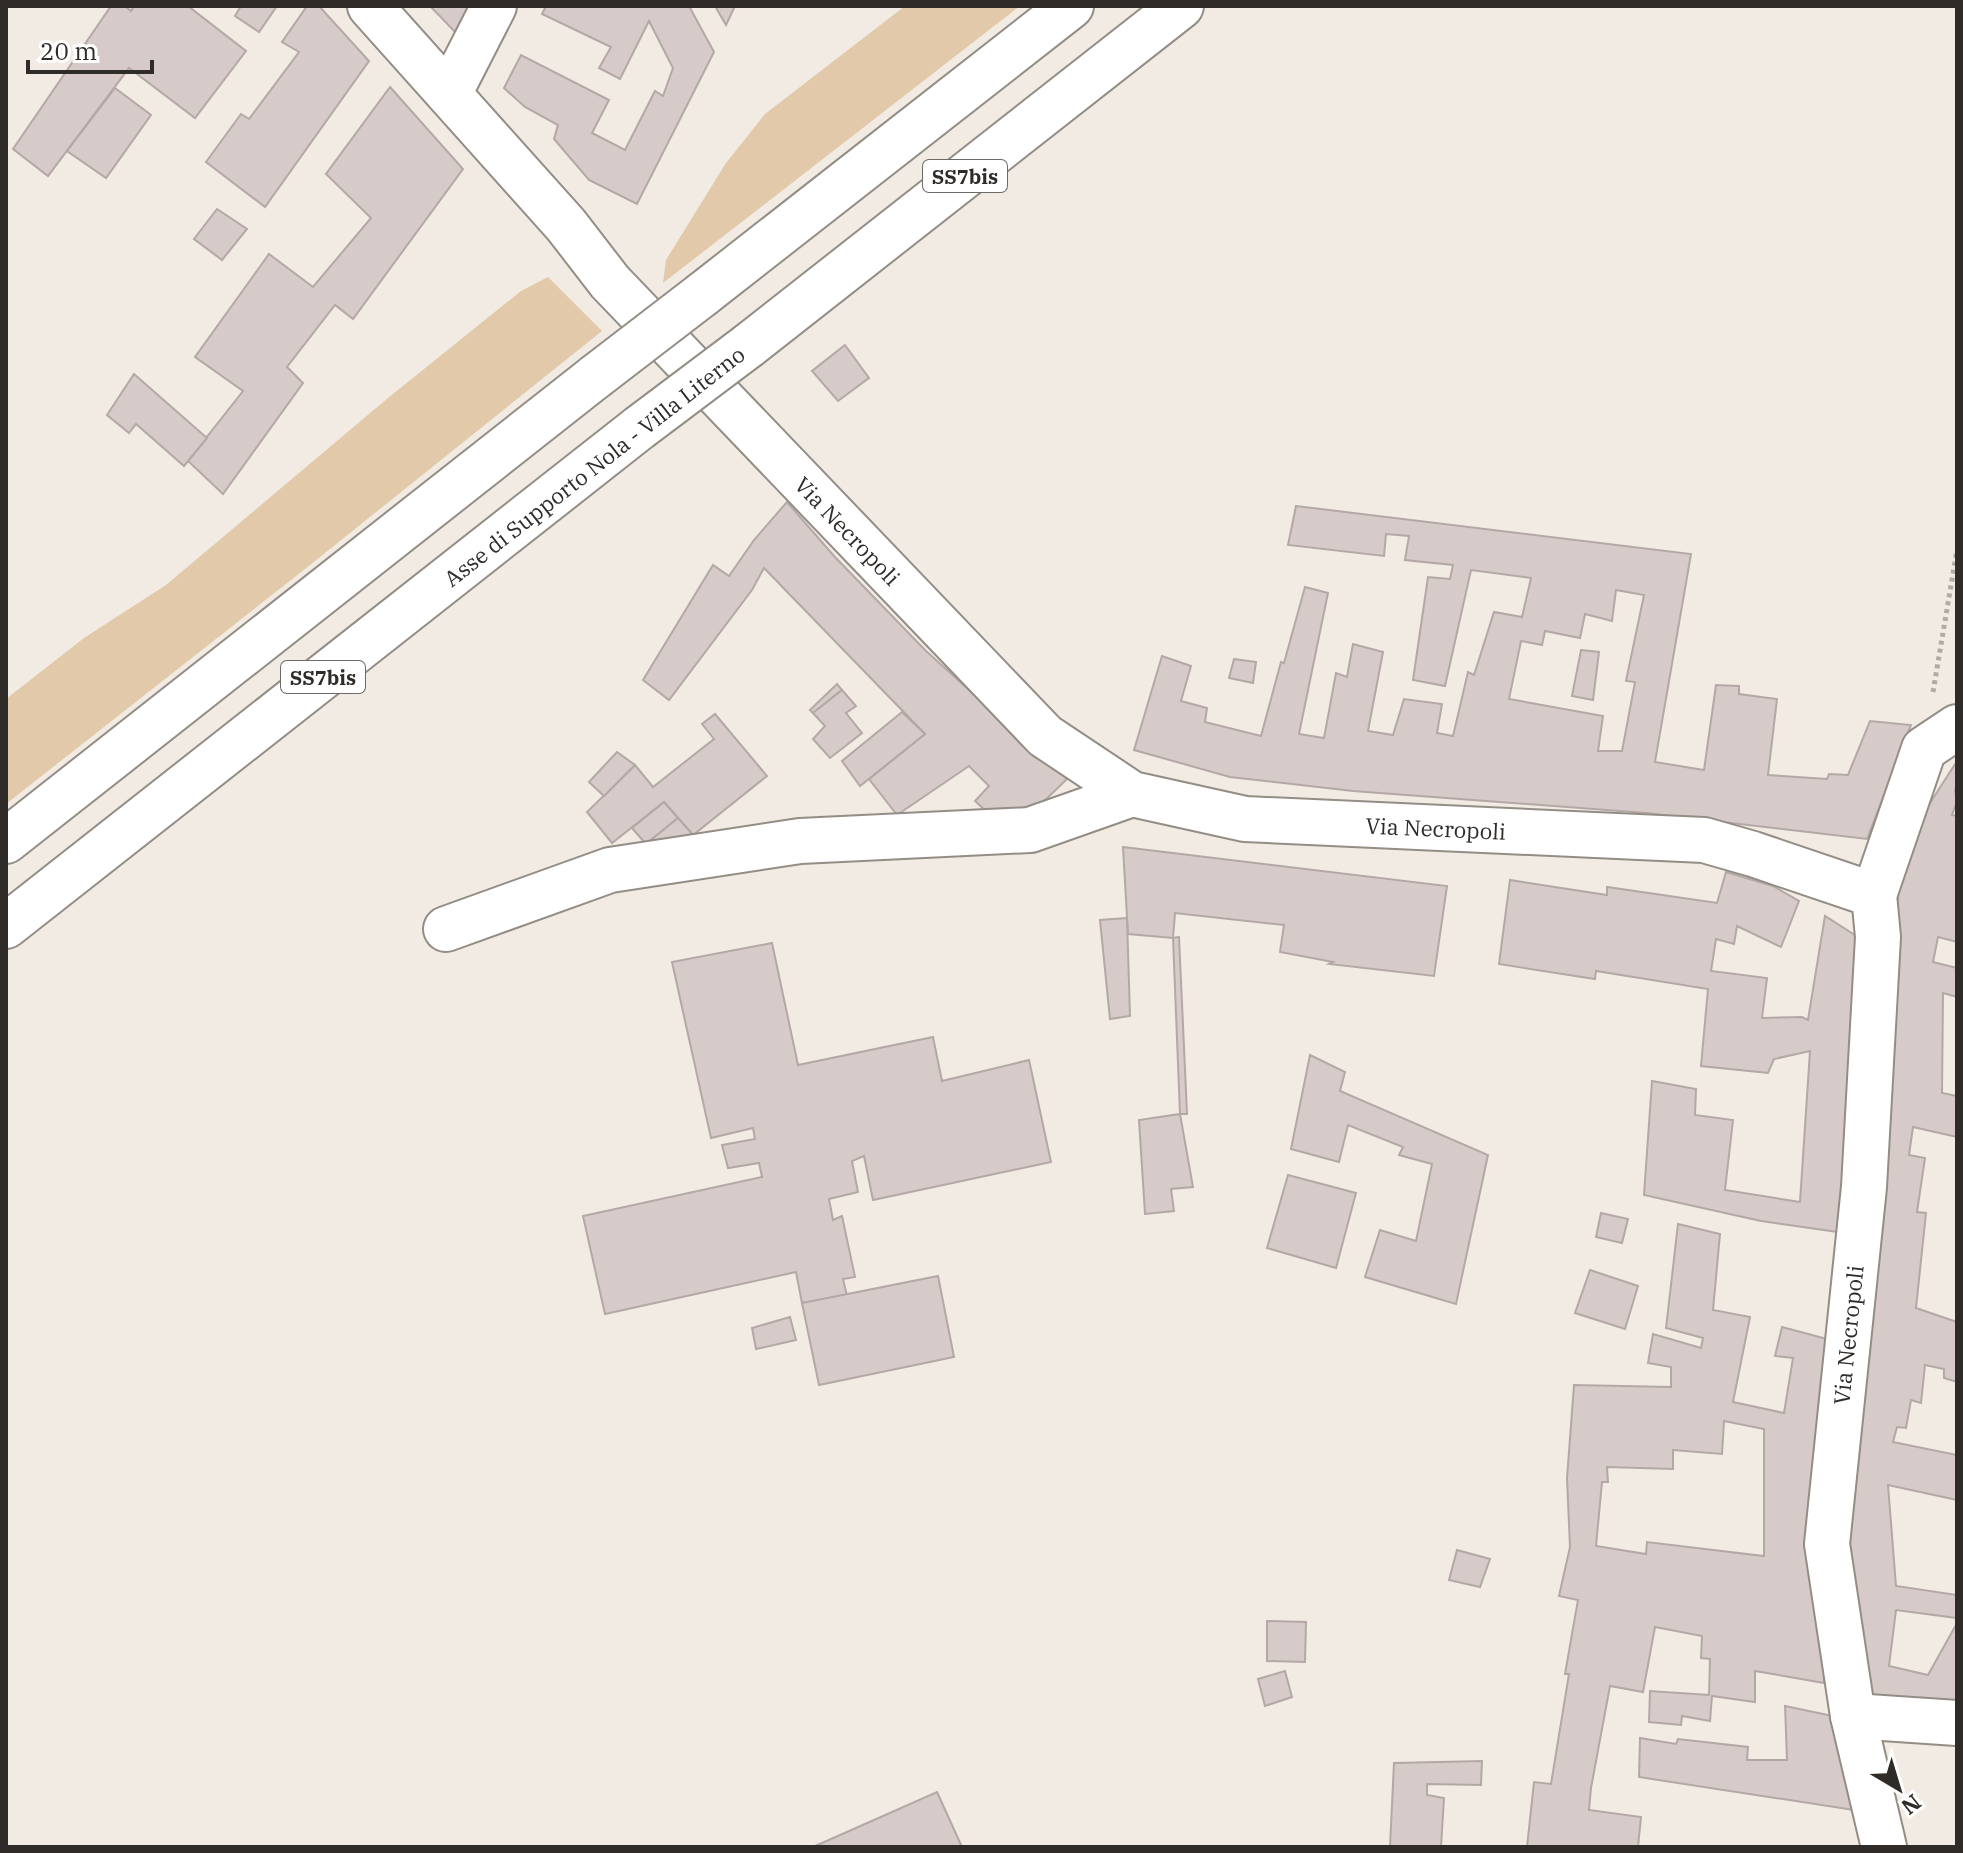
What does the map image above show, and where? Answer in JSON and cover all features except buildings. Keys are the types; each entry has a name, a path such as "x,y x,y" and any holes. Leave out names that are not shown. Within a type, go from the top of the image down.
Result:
{"main road":[{"name":"Via Necropoli","path":"370,6 566,225 610,282 1045,736 1132,794 1245,819 1704,840 1874,895 1878,937 1864,1187 1827,1544 1853,1716 1884,1847"},
{"path":"449,94 494,6"},
{"name":"SS7bis","path":"6,841 1071,6"},
{"name":"Asse di Supporto Nola - Villa Literno","path":"6,926 1181,6"},
{"path":"1874,895 1940,738"},
{"path":"446,929 610,870 800,841 1030,830 1132,794"},
{"path":"1853,1716 1957,1723"}],"path":[{"path":"1940,738 1957,550"}],"shaded area":[{"path":"905,6 1020,6 663,283 666,260 726,163 765,114"},
{"path":"548,277 602,331 6,804 6,699 84,638 166,585 388,398 521,291"}]}
